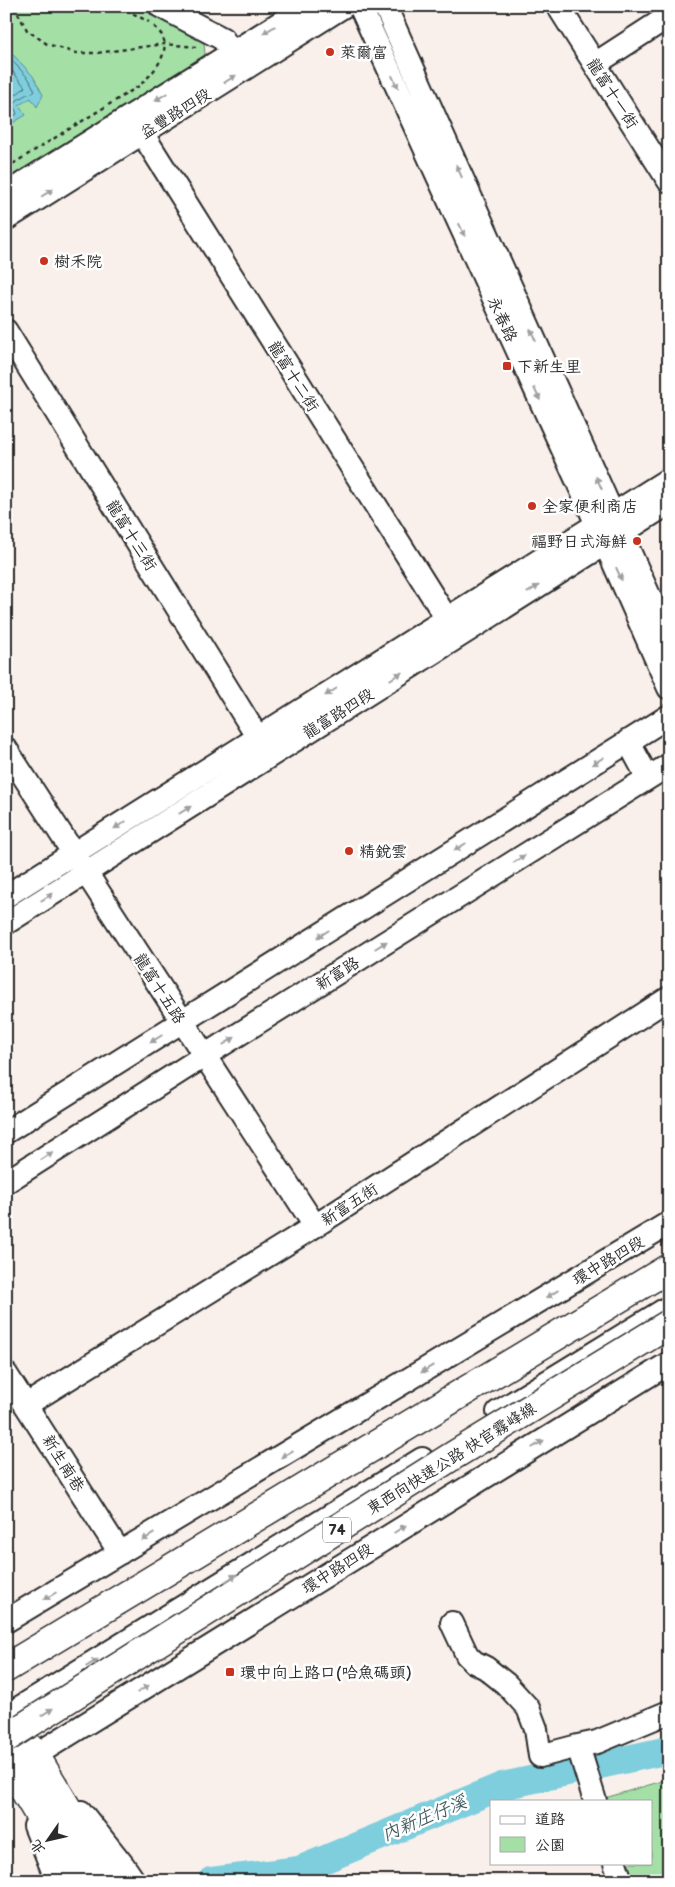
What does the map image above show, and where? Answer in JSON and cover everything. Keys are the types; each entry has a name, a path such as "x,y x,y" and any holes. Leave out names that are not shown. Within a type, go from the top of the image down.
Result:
{"main road":[{"path":"6,1668 669,1268"},
{"name":"東西向快速公路 快官霧峰線","path":"6,1738 451,1458 669,1324"},
{"path":"6,1720 35,1756 111,1881"},
{"path":"8,1768 79,1881"}],"street":[{"path":"160,6 223,39 232,53"},
{"name":"益豐路四段","path":"6,194 307,6"},
{"name":"益豐路四段","path":"6,219 344,6"},
{"name":"永春路","path":"360,6 609,529 669,640"},
{"name":"永春路","path":"384,6 609,529 669,688"},
{"name":"龍富十一街","path":"558,6 669,181"},
{"path":"594,64 669,16"},
{"name":"龍富十二街","path":"142,133 447,619"},
{"name":"龍富十三街","path":"6,331 258,738"},
{"name":"龍富路四段","path":"6,923 609,529 669,479"},
{"name":"龍富路四段","path":"6,896 447,619 609,529 669,503"},
{"path":"6,1132 669,716"},
{"path":"628,742 648,778"},
{"name":"龍富十五路","path":"6,749 315,1226"},
{"name":"新富路","path":"6,1182 669,765"},
{"name":"新富五街","path":"26,1405 315,1226 669,998"},
{"name":"環中路四段","path":"6,1621 669,1223"},
{"path":"6,1676 669,1276"},
{"path":"6,1716 669,1307"},
{"name":"環中路四段","path":"8,1768 35,1756 669,1363"},
{"name":"新生南巷","path":"6,1374 120,1553"},
{"path":"452,1623 467,1655 506,1684 528,1708 536,1729 540,1756 579,1751 669,1712"},
{"path":"579,1751 595,1800"},
{"path":"35,1756 134,1881"},
{"path":"8,1768 58,1881"},
{"path":"615,1864 621,1881"}],"path":[{"path":"14,6 27,30 47,44 76,53 97,53 164,44 197,47"},
{"path":"6,168 139,86 154,72 162,56 163,36 153,24 119,6"}],"green space":[{"path":"6,6 141,6 199,36 204,42 205,55 201,60 6,180"},
{"path":"669,1779 667,1881 629,1881 624,1864 652,1864 652,1800 606,1800 605,1798"}],"water":[{"path":"6,47 33,76 43,95 37,107 31,98 19,105 26,115 6,127"}],"waterway":[{"name":"內新庄仔溪","path":"211,1881 299,1870 502,1786 669,1750"}],"place":[{"name":"萊爾富","path":"330,52"},
{"name":"樹禾院","path":"44,261"},
{"name":"下新生里","path":"507,366"},
{"name":"全家便利商店","path":"532,506"},
{"name":"福野日式海鮮","path":"637,541"},
{"name":"精銳雲","path":"349,851"},
{"name":"環中向上路口(哈魚碼頭)","path":"230,1672"}]}
